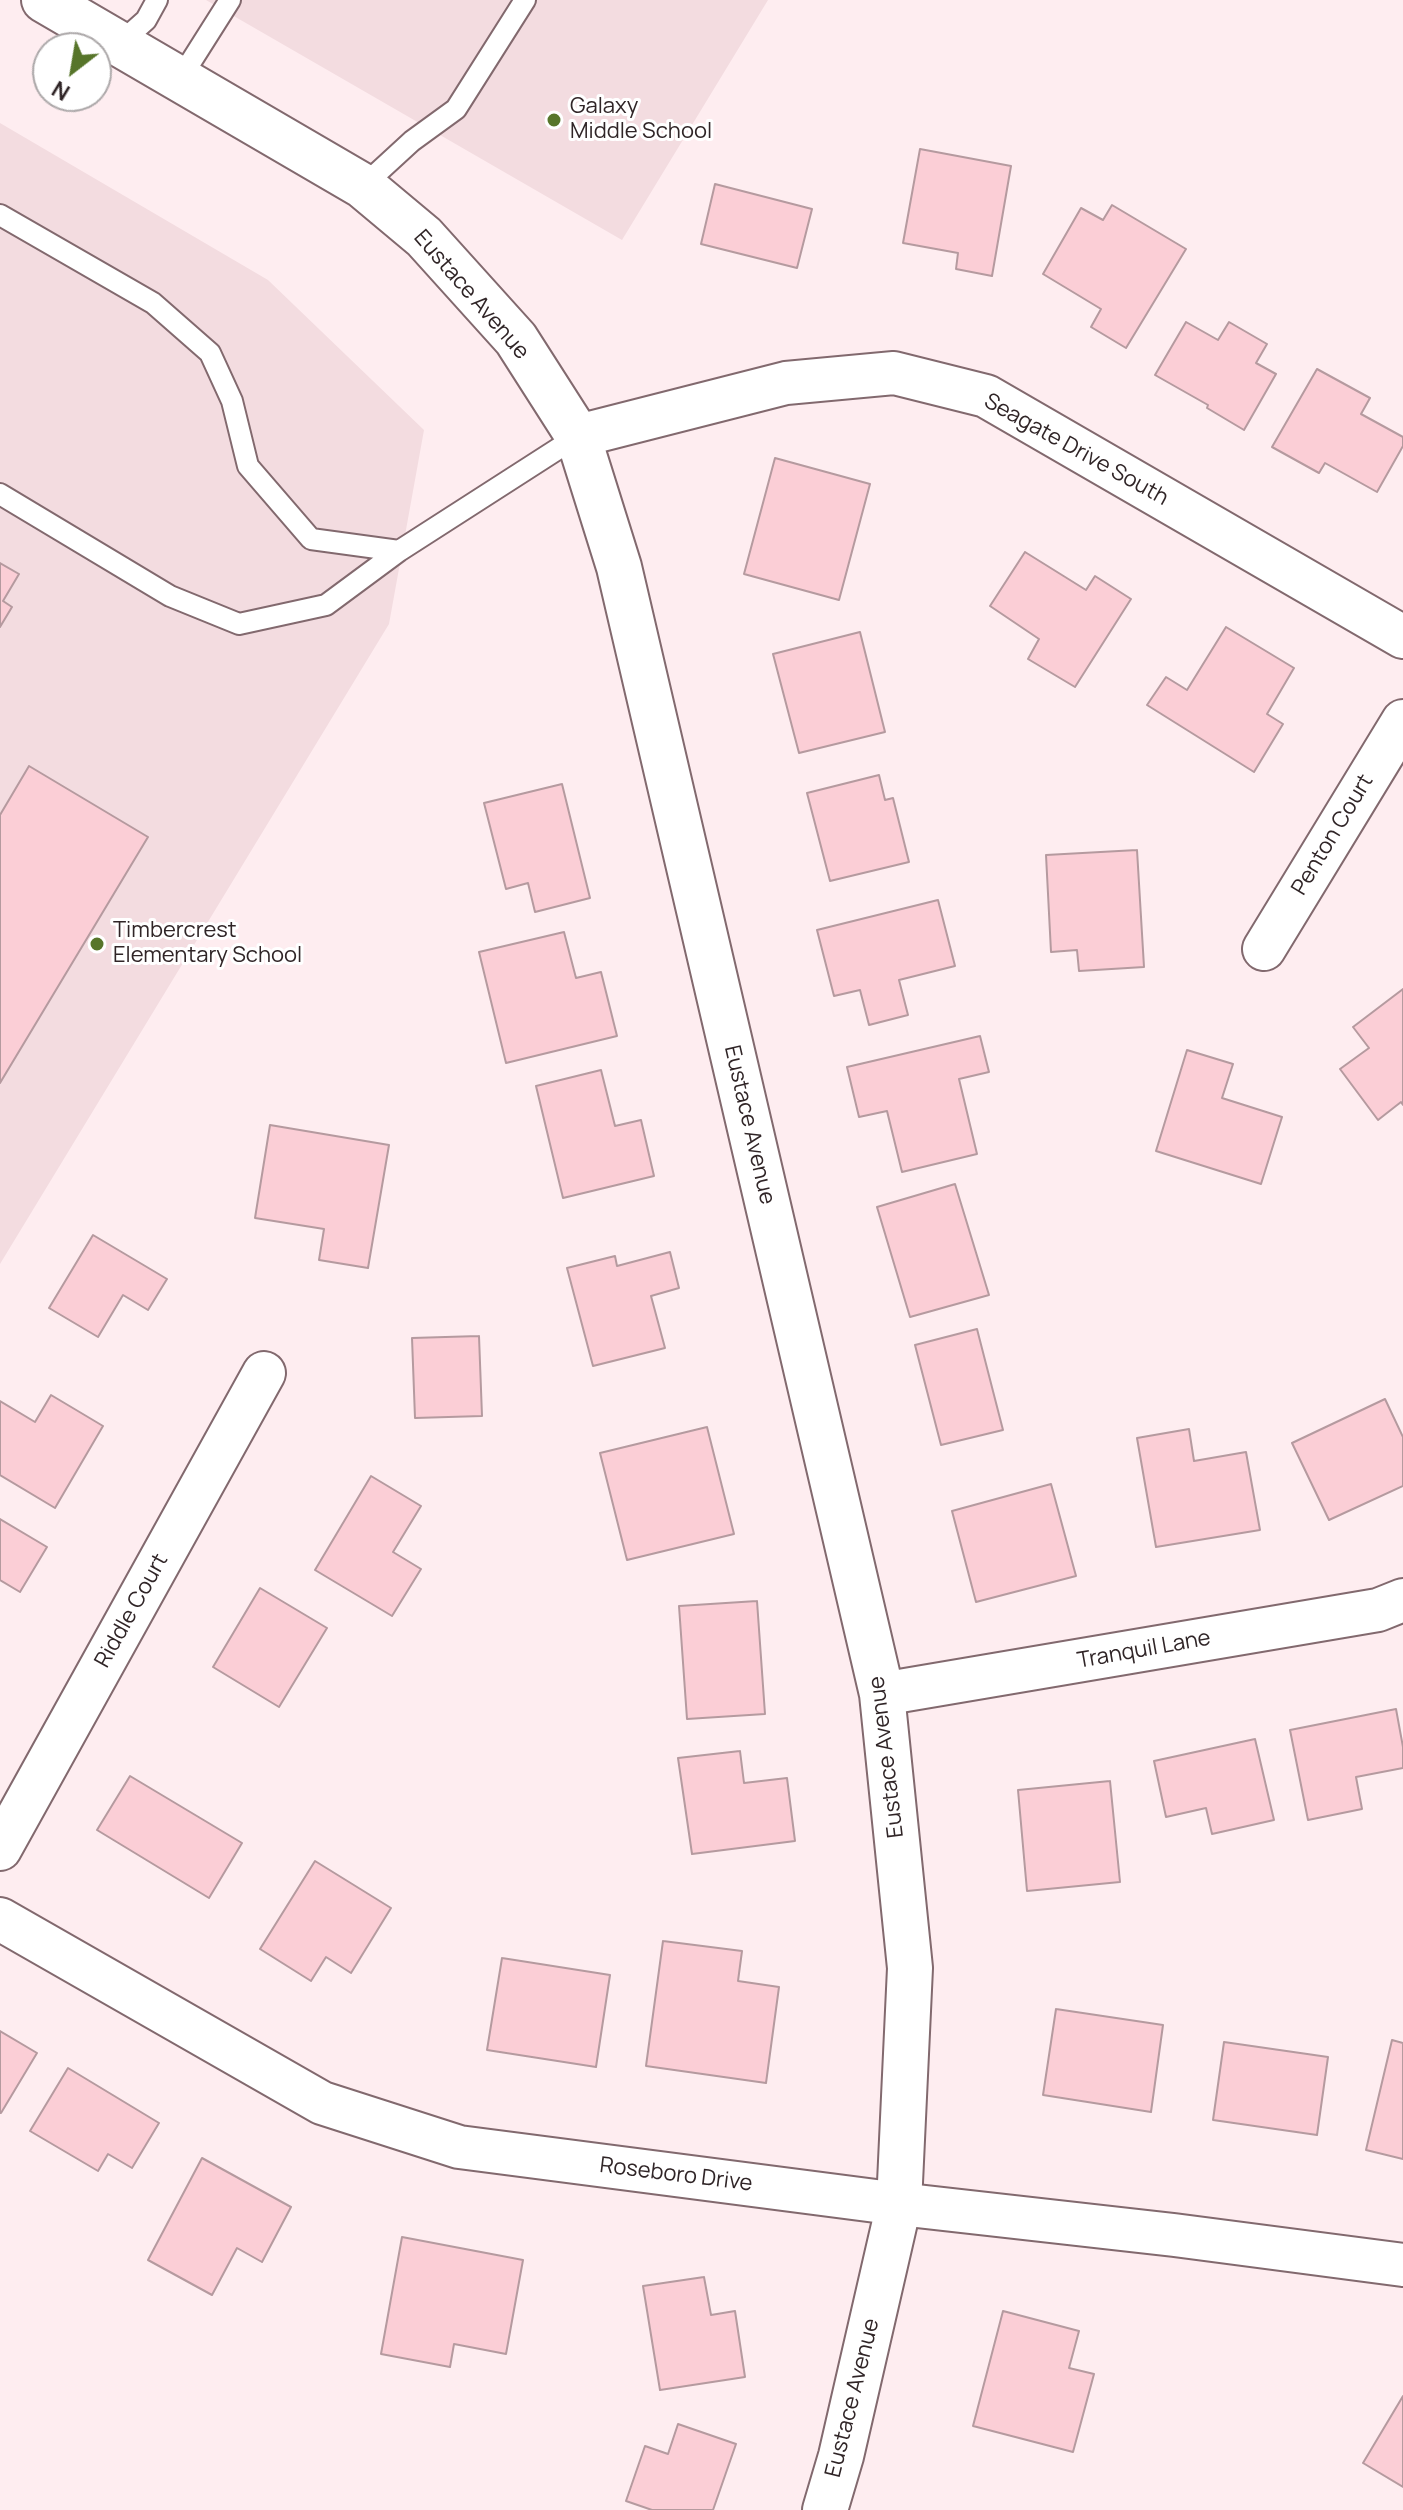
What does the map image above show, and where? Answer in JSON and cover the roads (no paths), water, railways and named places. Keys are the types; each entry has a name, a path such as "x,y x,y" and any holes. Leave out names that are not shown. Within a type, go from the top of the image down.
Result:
{"street":[{"name":"Eustace Avenue","path":"44,0 363,186 424,237 516,339 578,436 619,567 882,1694 910,1968 899,2204 841,2456 825,2510"},
{"name":"Seagate Drive South","path":"578,436 786,383 894,373 986,396 1403,637"},
{"name":"Penton Court","path":"1264,949 1403,721"},
{"name":"Riddle Court","path":"0,1849 264,1373"},
{"name":"Tranquil Lane","path":"882,1694 1378,1610 1403,1600"},
{"name":"Roseboro Drive","path":"0,1919 322,2103 459,2147 1403,2265"}],"lane":[{"path":"119,44 146,20 157,0"},
{"path":"180,79 230,0"},
{"path":"363,186 412,141 456,109 525,0"},
{"path":"0,215 153,303 210,353 232,401 248,466 311,539 399,551"},
{"path":"0,494 170,596 239,624 326,605 399,551 578,436"}],"place":[{"name":"Galaxy Middle School","path":"554,120"},
{"name":"Timbercrest Elementary School","path":"97,944"}]}
